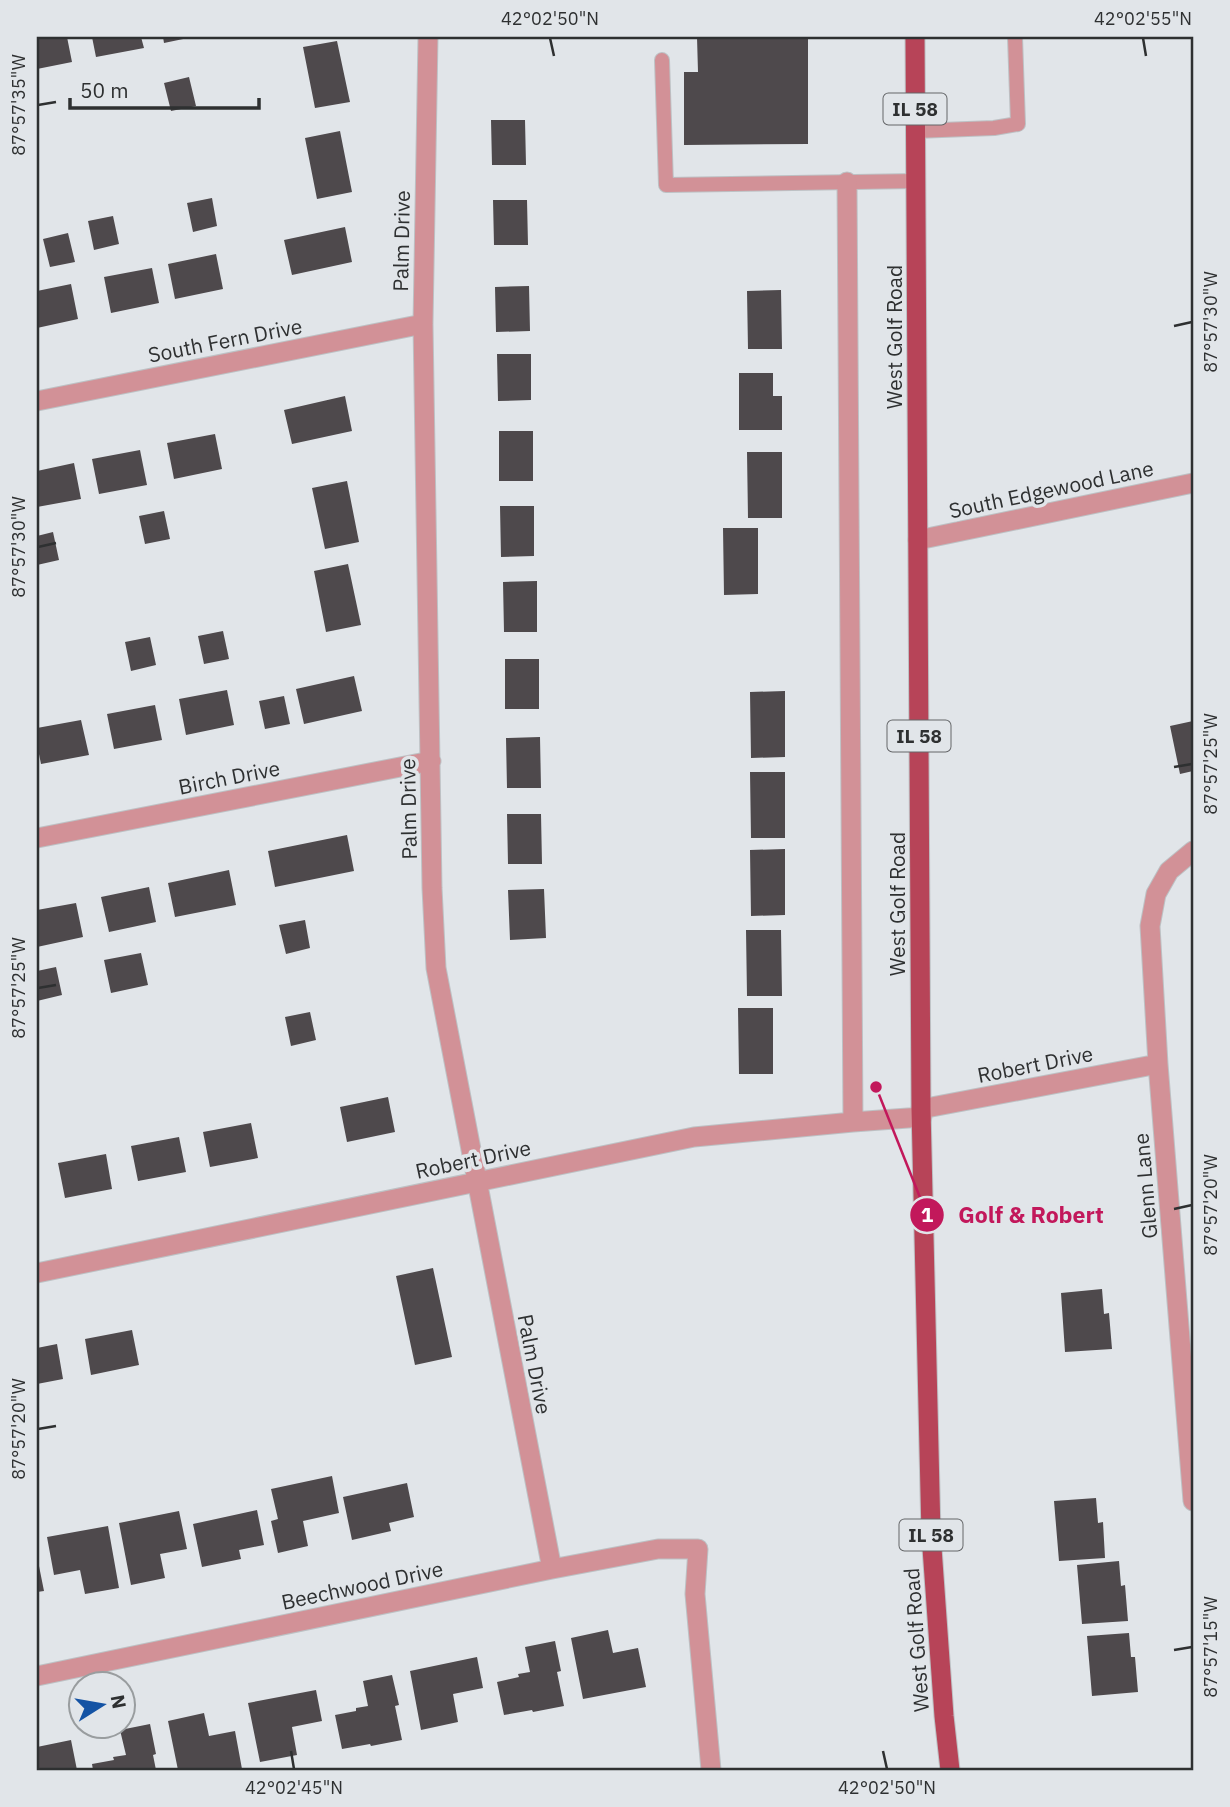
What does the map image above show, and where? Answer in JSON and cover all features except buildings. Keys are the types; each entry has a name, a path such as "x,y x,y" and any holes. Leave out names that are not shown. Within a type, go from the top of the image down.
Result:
{"main road":[{"name":"West Golf Road","path":"915,37 921,1113 931,1534 950,1770"}],"street":[{"name":"Palm Drive","path":"428,37 423,324 432,888 436,968 552,1569"},
{"path":"847,182 853,1122"},
{"name":"South Fern Drive","path":"37,401 423,324"},
{"name":"South Edgewood Lane","path":"918,540 1193,483"},
{"name":"Birch Drive","path":"37,838 431,761"},
{"name":"Glenn Lane","path":"1193,851 1169,871 1156,894 1150,926 1158,1064 1193,1501"},
{"name":"Robert Drive","path":"37,1273 694,1137 921,1113 1158,1064"},
{"name":"Beechwood Drive","path":"37,1676 552,1569 658,1549 698,1549 695,1594 711,1770"}],"lane":[{"path":"915,131 994,128 1018,124 1015,37"},
{"path":"662,60 666,185 916,181"}],"place":[{"name":"Golf & Robert","path":"876,1087"}]}
